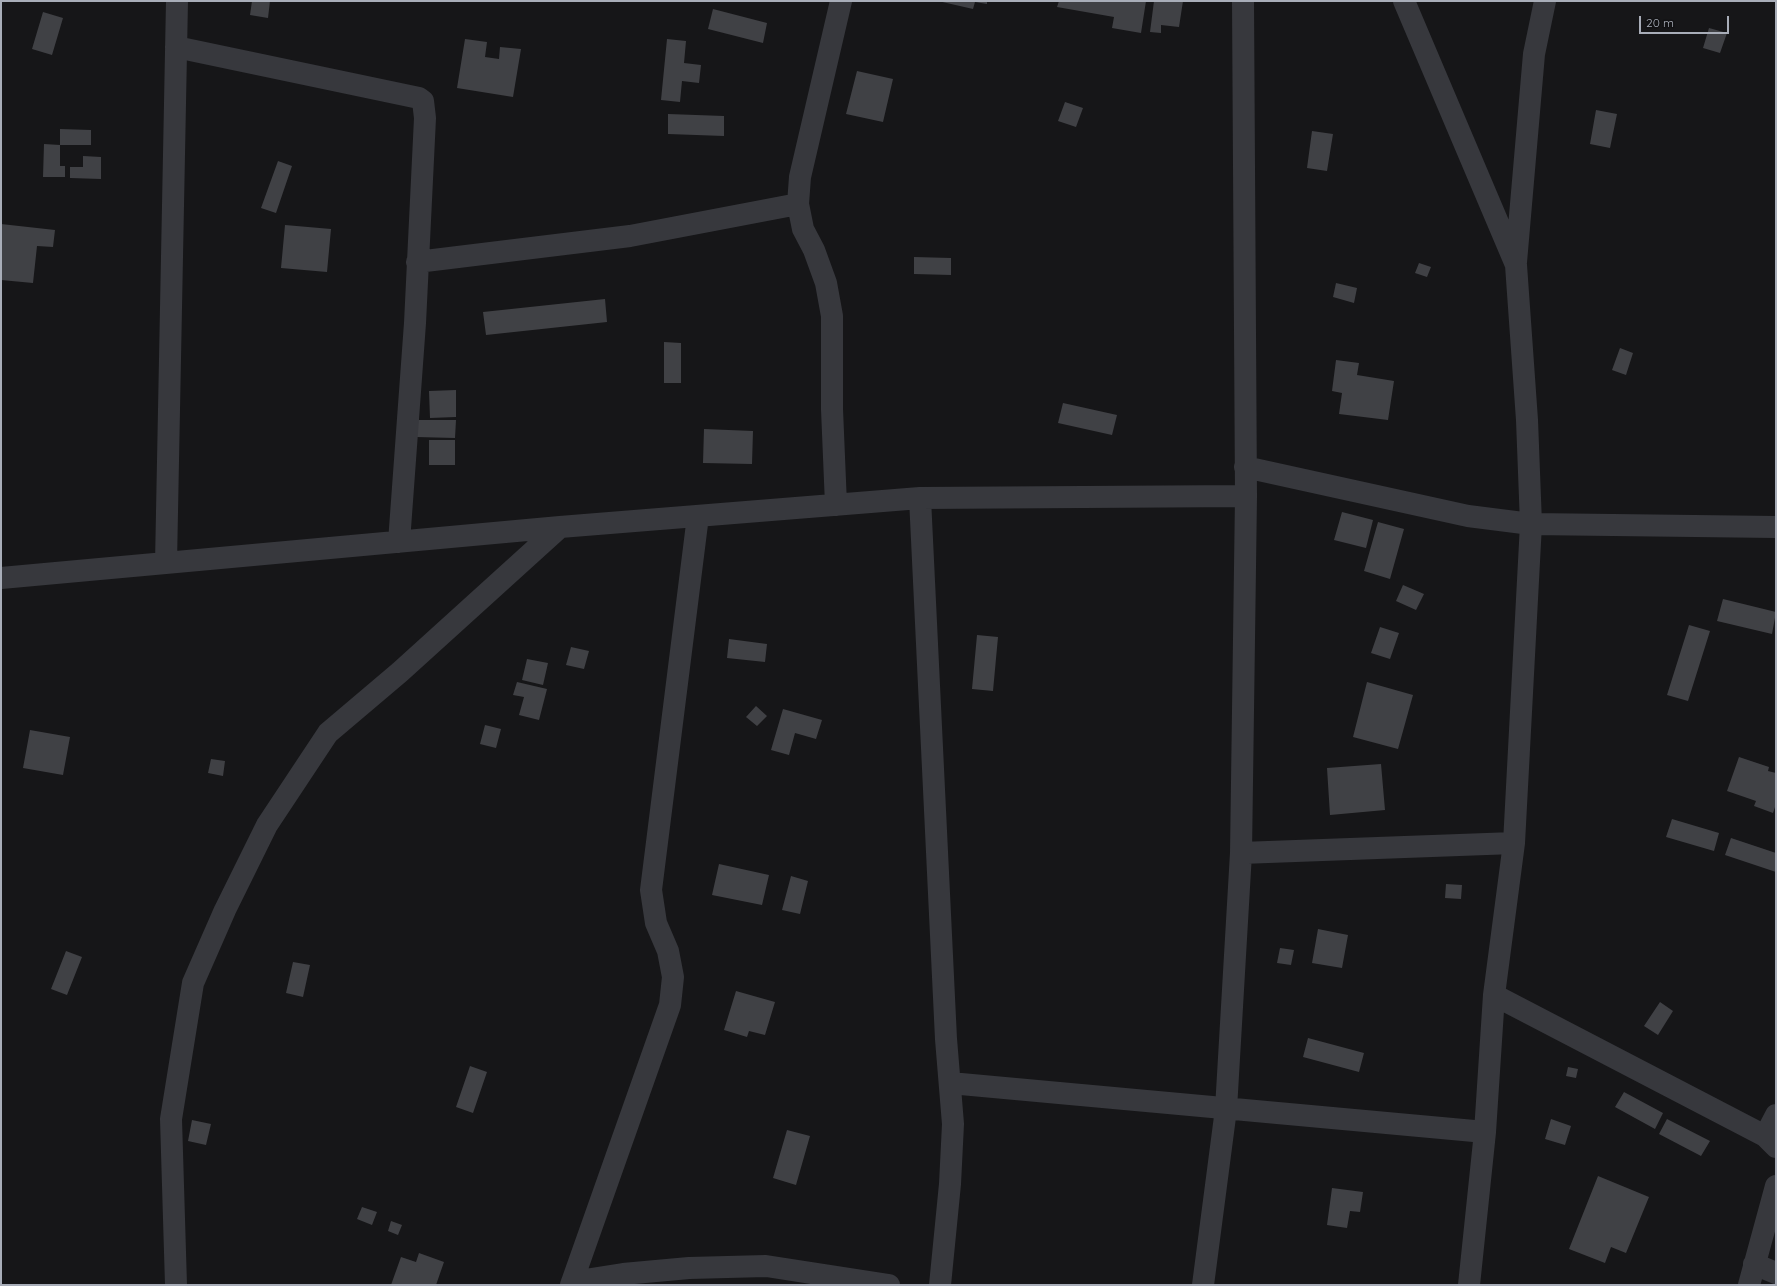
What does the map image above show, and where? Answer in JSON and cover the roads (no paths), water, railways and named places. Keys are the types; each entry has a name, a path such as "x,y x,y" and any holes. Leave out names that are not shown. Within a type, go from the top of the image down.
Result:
{"street":[{"path":"166,563 176,1"},
{"path":"836,505 832,409 832,316 826,283 814,250 803,228 798,204 800,177 841,1"},
{"path":"1202,1285 1226,1109 1241,853 1246,496 1243,1"},
{"path":"1404,1 1516,265"},
{"path":"1469,1285 1485,1132 1494,995 1514,844 1531,524 1527,420 1516,265 1534,54 1545,1"},
{"path":"176,48 419,98 423,101 425,118 415,323 399,542"},
{"path":"418,262 630,236 798,204"},
{"path":"1245,467 1468,516 1531,524 1776,527"},
{"path":"1,578 560,527 920,498 1246,496"},
{"path":"920,498 946,1039 953,1124 951,1177 940,1285"},
{"path":"698,516 651,890 656,923 668,951 673,977 670,1005 571,1283 623,1274 690,1268 766,1266 889,1285"},
{"path":"176,1285 170,1119 193,983 225,910 267,825 328,733 400,672 560,527"},
{"path":"1241,853 1514,844"},
{"path":"1494,995 1770,1141 1776,1115"},
{"path":"950,1082 1226,1109 1485,1132"},
{"path":"1749,1285 1776,1186"},
{"path":"1754,1264 1776,1273"}]}
